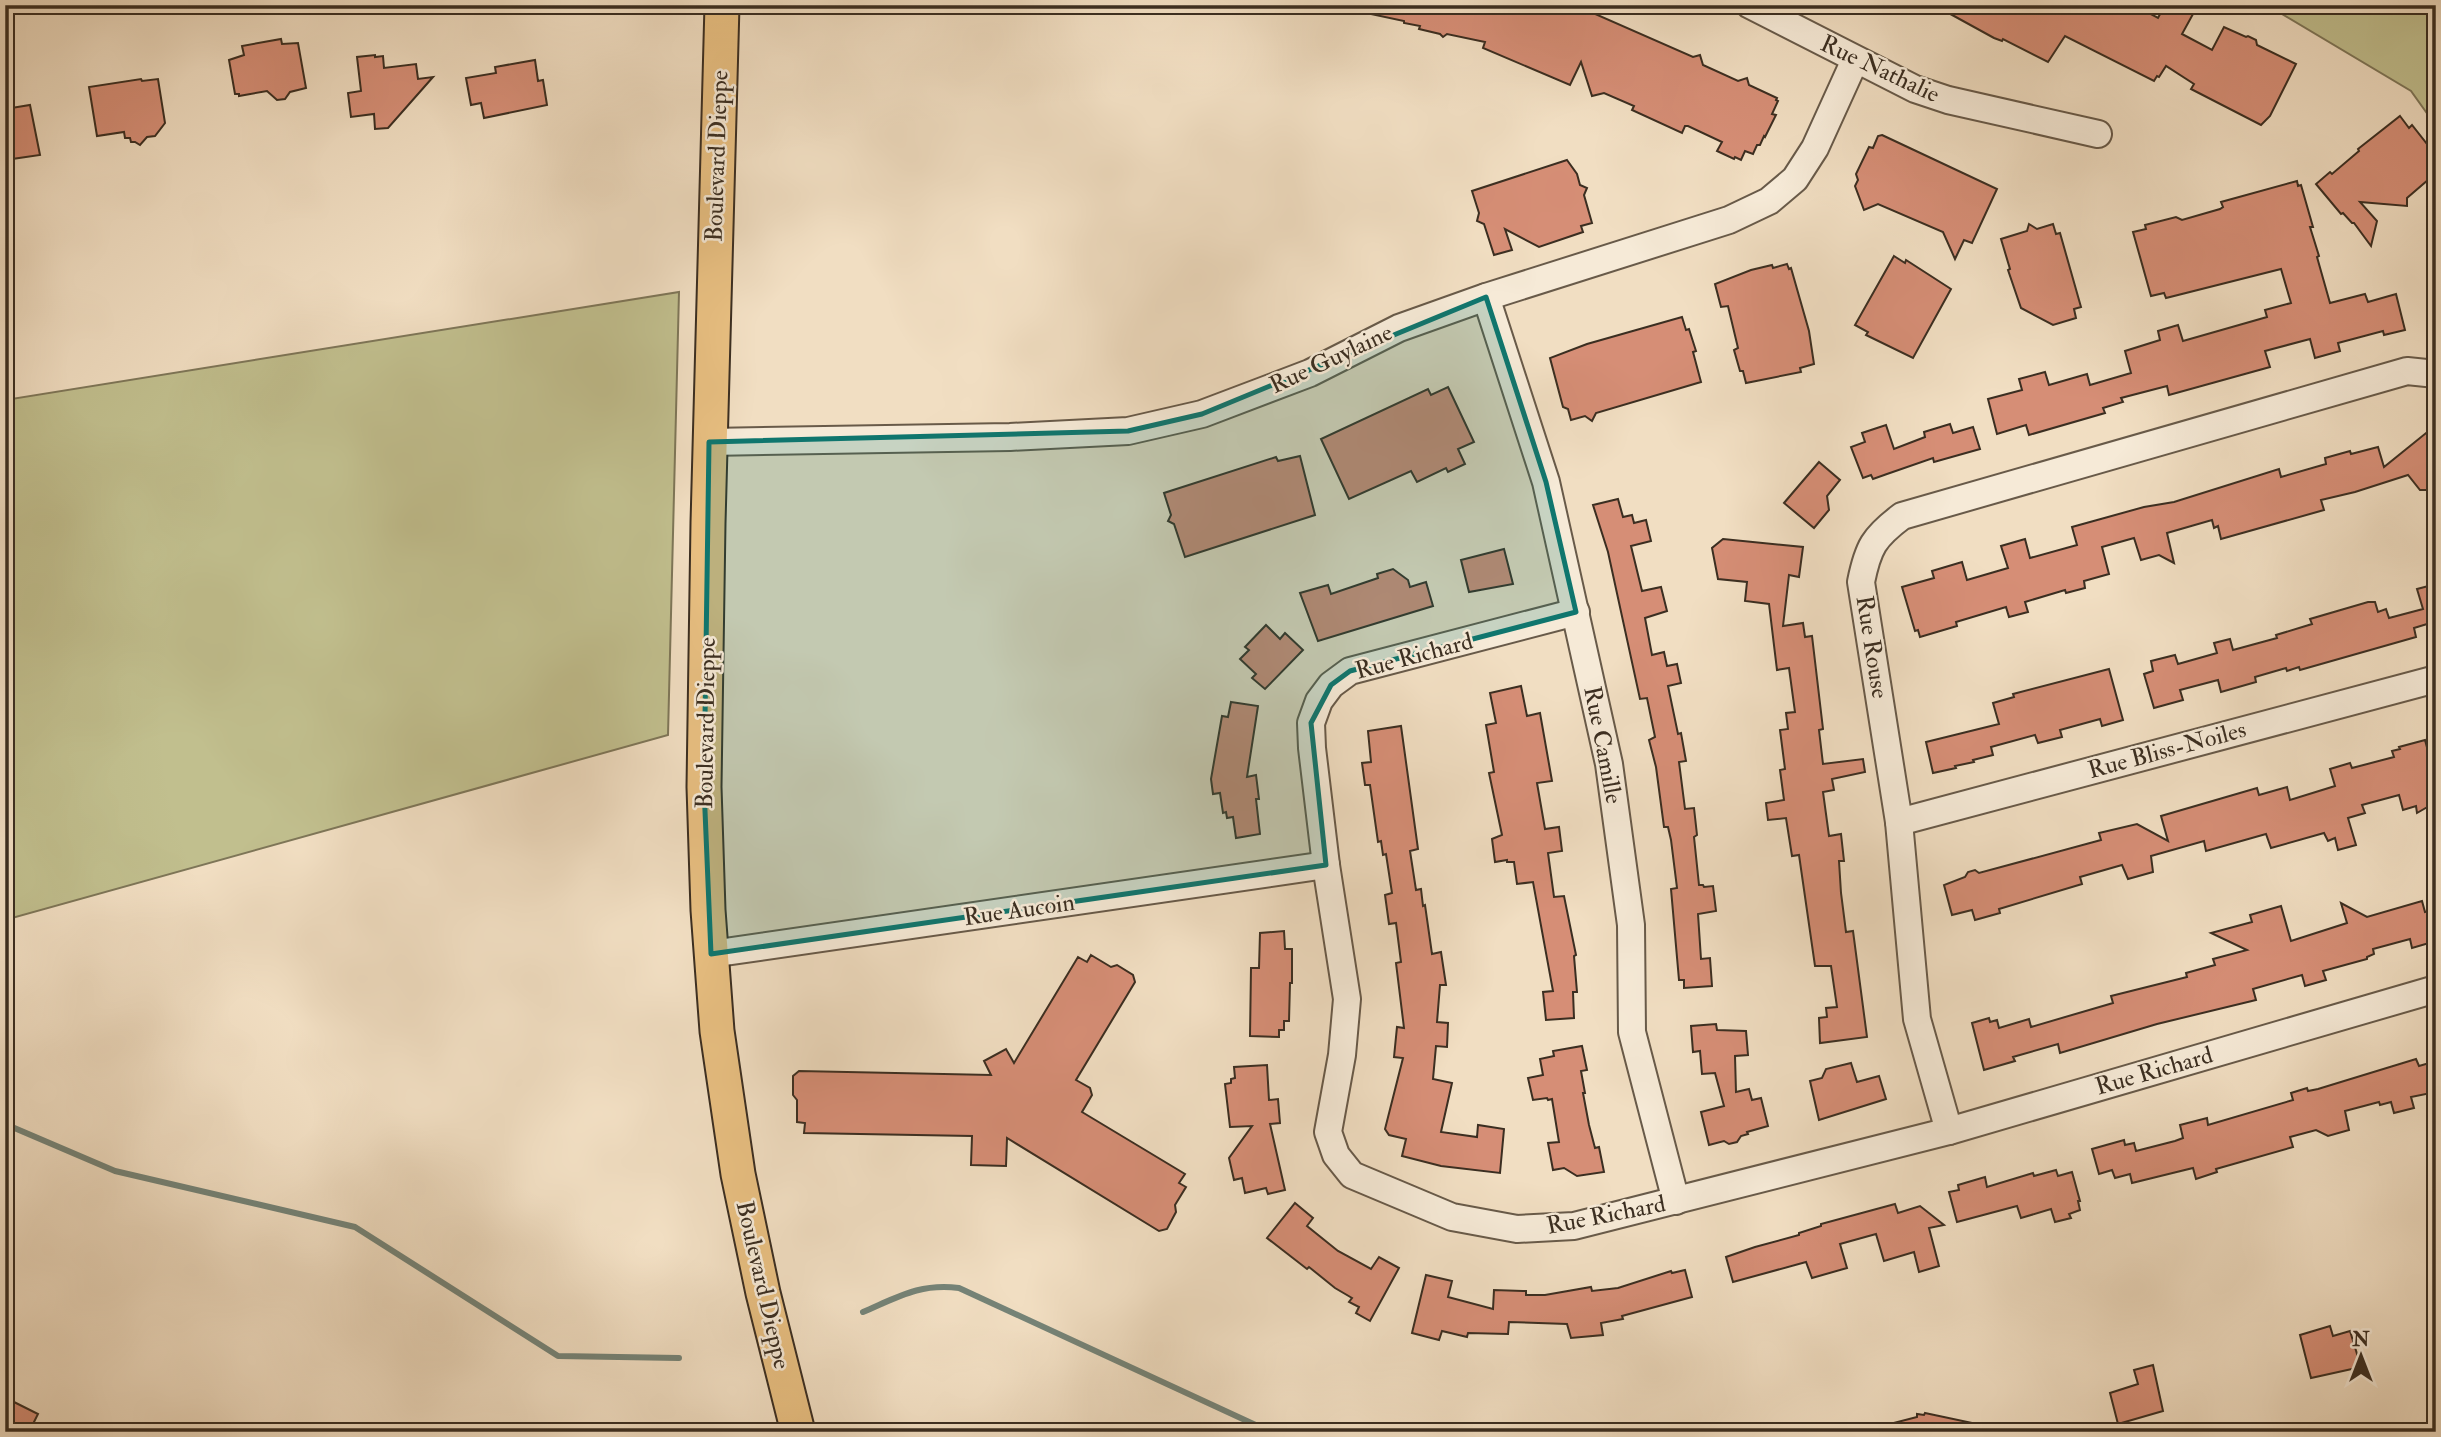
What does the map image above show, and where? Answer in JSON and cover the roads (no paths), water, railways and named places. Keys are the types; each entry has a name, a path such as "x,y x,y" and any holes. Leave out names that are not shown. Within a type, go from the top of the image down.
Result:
{"main road":[{"name":"Boulevard Dieppe","path":"722,5 709,442 704,787 711,954 717,1031 738,1174 798,1432"}],"street":[{"name":"Rue Nathalie","path":"1750,5 1855,60 1931,95 2098,134"},
{"name":"Rue Guylaine","path":"709,442 1010,437 1128,431 1202,414 1310,373 1399,328 1486,297 1729,220 1769,201 1795,179 1815,148 1855,60"},
{"name":"Rue Camille","path":"1486,297 1546,482 1609,764 1629,912 1632,1032 1676,1201"},
{"name":"Rue Rouse","path":"1949,1130 1917,1019 1899,821 1861,582 1866,557 1880,533 1902,516 2407,371 2436,374"},
{"name":"Rue Richard","path":"1576,612 1350,671 1331,685 1319,701 1311,723 1312,748 1326,865 1347,999 1342,1055 1328,1132 1336,1155 1352,1175 1452,1217 1517,1229 1574,1226 1949,1130 2436,989"},
{"name":"Rue Bliss-Noiles","path":"1899,821 2436,679"},
{"name":"Rue Aucoin","path":"711,954 1326,865"}],"waterway":[{"path":"5,1124 115,1171 355,1227 558,1356 679,1358"},
{"path":"863,1312 921,1289 959,1288 1271,1432"}]}
